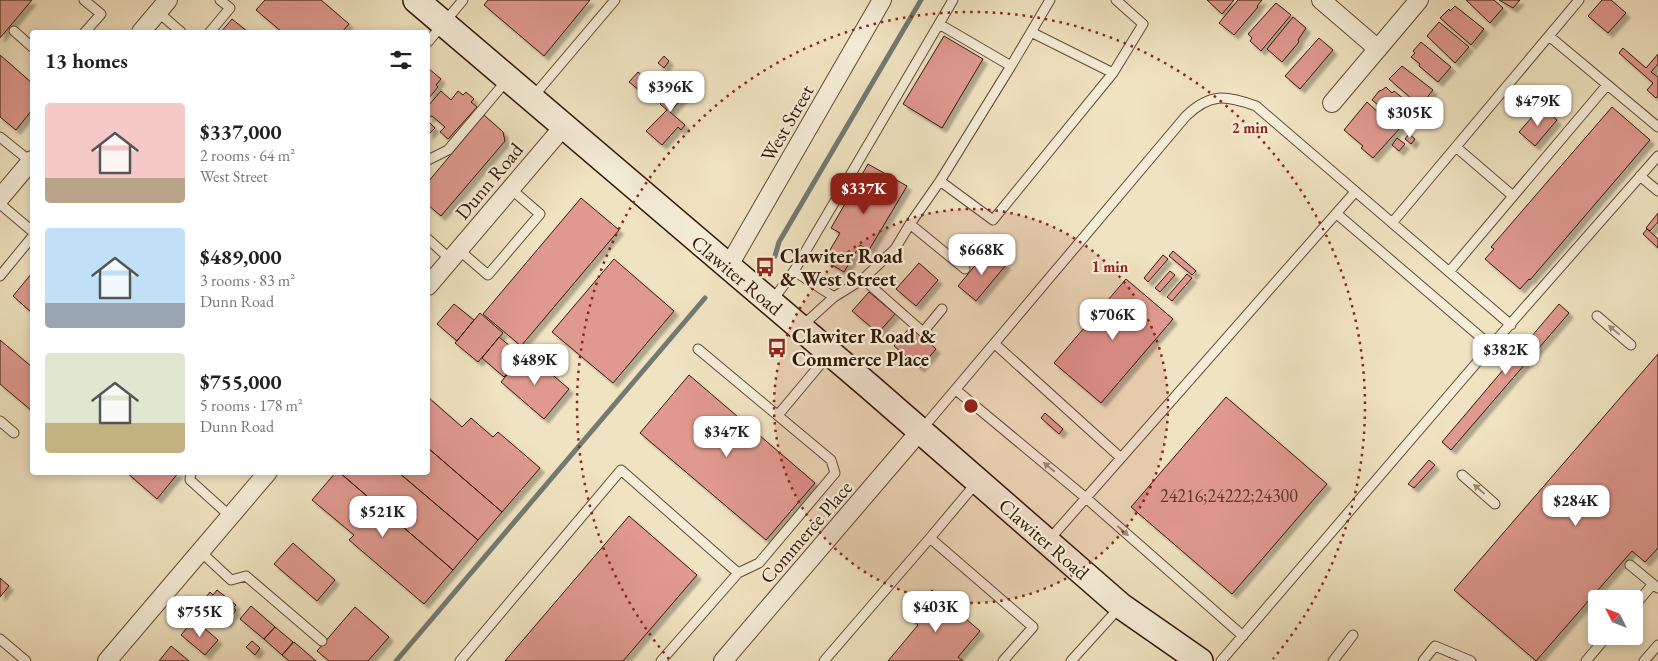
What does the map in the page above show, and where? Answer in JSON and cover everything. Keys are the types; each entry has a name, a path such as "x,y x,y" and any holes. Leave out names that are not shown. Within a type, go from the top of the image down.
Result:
{"main road":[{"name":"Clawiter Road","path":"416,0 830,353 1121,606 1200,661"}],"street":[{"name":"West Street","path":"728,267 882,0"},
{"path":"1321,0 1378,49"},
{"path":"1332,103 1419,0"},
{"path":"142,30 163,6"},
{"name":"Dunn Road","path":"430,284 564,126"},
{"path":"0,198 30,163"},
{"name":"Commerce Place","path":"723,661 920,431"},
{"path":"107,661 265,475"}],"lane":[{"path":"84,0 101,14 87,30"},
{"path":"212,30 230,8 220,0"},
{"path":"430,40 463,0"},
{"path":"532,98 615,0"},
{"path":"771,304 794,271 953,0"},
{"path":"800,328 834,297 863,279 895,249 940,181 1050,0"},
{"path":"940,181 993,220 1113,73 1143,24 1116,0"},
{"path":"1392,223 1579,0"},
{"path":"163,6 181,30"},
{"path":"939,24 1011,66"},
{"path":"14,31 30,45"},
{"path":"1031,32 1113,73"},
{"path":"1549,36 1658,127"},
{"path":"430,159 448,150 508,79"},
{"path":"1449,272 1607,85"},
{"path":"920,431 1186,116 1204,102 1217,98 1237,100 1256,106 1511,325"},
{"path":"0,137 30,160"},
{"path":"1456,147 1513,196"},
{"path":"1221,661 1491,346 1658,156"},
{"path":"1640,176 1658,192"},
{"path":"430,240 488,275 540,214 511,189"},
{"path":"1048,542 1355,192"},
{"path":"0,204 30,229"},
{"path":"1336,214 1491,346"},
{"path":"910,224 965,269"},
{"path":"0,276 30,240"},
{"path":"794,271 834,297"},
{"path":"863,279 922,332 942,309"},
{"path":"1597,316 1631,345"},
{"path":"995,344 1121,458"},
{"path":"662,661 738,573 759,563 835,472 831,460 698,349"},
{"path":"778,415 830,353"},
{"path":"956,390 1086,498 1243,636"},
{"path":"0,422 14,433"},
{"path":"460,661 621,470 738,573"},
{"path":"191,475 190,480 231,516"},
{"path":"1462,475 1496,504"},
{"path":"824,661 978,481"},
{"path":"930,538 1033,627 1002,661"},
{"path":"200,552 231,580 246,576 322,641"},
{"path":"1630,565 1655,586 1643,597"},
{"path":"1071,661 1121,606"},
{"path":"1333,661 1353,635"},
{"path":"0,639 26,661"},
{"path":"1586,661 1599,645"},
{"path":"1644,661 1658,645"},
{"path":"1422,661 1435,646 1471,661"}],"building":[{"path":"0,0 32,0 0,38"},
{"path":"265,0 321,0 349,24 344,30 280,30 256,10"},
{"path":"488,0 590,0 544,56 484,5"},
{"path":"1207,0 1234,0 1222,14"},
{"path":"1238,0 1262,0 1234,35 1219,23"},
{"path":"1466,0 1494,0 1503,8 1490,23"},
{"path":"1499,0 1520,0 1513,8"},
{"path":"1602,0 1611,0 1626,13 1608,33 1588,16"},
{"path":"1276,3 1291,15 1261,51 1250,41 1252,38 1248,34"},
{"path":"1455,6 1484,29 1471,45 1440,18"},
{"path":"1293,17 1306,28 1298,40 1299,42 1282,62 1267,49"},
{"path":"232,19 246,30 223,30"},
{"path":"1439,22 1469,47 1455,63 1427,36"},
{"path":"944,36 983,59 942,128 903,104"},
{"path":"1319,38 1333,50 1300,89 1285,76"},
{"path":"1421,42 1451,67 1438,82 1411,57 1415,53 1413,51"},
{"path":"1623,48 1646,68 1658,54 1658,64 1651,72 1658,77 1658,96 1656,98 1647,90 1653,83 1619,53"},
{"path":"0,55 30,81 30,112 16,130 0,117"},
{"path":"664,56 669,61 664,68 658,63"},
{"path":"1402,66 1433,90 1420,106 1389,79"},
{"path":"430,70 441,79 436,85 438,87 430,97"},
{"path":"638,72 652,84 644,94 629,82"},
{"path":"689,75 697,82 670,112 685,125 681,130 678,127 662,145 646,131 667,110 660,104"},
{"path":"1386,87 1392,93 1394,91 1416,109 1402,125 1372,100 1379,91"},
{"path":"441,91 451,100 458,91 463,95 466,92 474,99 471,102 477,107 448,139 440,132 445,127 432,116 430,117 430,104"},
{"path":"1367,102 1383,117 1385,115 1400,128 1373,158 1361,148 1363,146 1344,130"},
{"path":"1612,107 1650,140 1530,280 1520,289 1485,259 1494,249 1491,247"},
{"path":"1539,109 1545,114 1547,111 1557,120 1535,146 1519,132"},
{"path":"484,115 503,132 505,141 441,216 430,207 430,180"},
{"path":"430,123 435,128 430,133"},
{"path":"1409,134 1415,139 1411,144 1405,139"},
{"path":"1397,138 1405,144 1399,151 1392,145"},
{"path":"868,164 907,186 869,250 860,245 844,272 824,260 840,233 831,228"},
{"path":"581,198 619,230 521,346 483,314"},
{"path":"1658,213 1658,222 1650,231 1646,228"},
{"path":"1647,229 1658,239 1658,248 1643,234"},
{"path":"988,250 1006,265 976,301 958,286"},
{"path":"1173,251 1196,271 1192,275 1169,256"},
{"path":"1163,255 1168,259 1148,282 1144,278"},
{"path":"614,259 674,311 613,383 552,332"},
{"path":"919,263 938,280 916,306 896,289"},
{"path":"1170,271 1175,275 1160,292 1155,288"},
{"path":"1187,274 1192,278 1172,301 1167,297"},
{"path":"30,275 30,311 13,296"},
{"path":"1126,279 1173,319 1101,403 1054,363"},
{"path":"869,292 895,314 878,333 852,311"},
{"path":"454,304 474,320 457,341 437,324"},
{"path":"1559,304 1569,313 1451,450 1442,442"},
{"path":"480,313 503,333 478,362 455,343"},
{"path":"911,326 936,349 920,368 894,346"},
{"path":"499,337 522,356 504,377 482,358"},
{"path":"0,340 30,365 30,409 0,384"},
{"path":"526,352 569,389 544,419 501,382"},
{"path":"1658,354 1658,548 1645,562 1632,551 1598,590 1588,590 1588,601 1536,661 1454,590"},
{"path":"689,375 815,483 766,540 640,433"},
{"path":"1226,397 1327,484 1232,594 1131,507"},
{"path":"430,399 462,427 471,418 493,437 498,432 540,468 502,512 430,450"},
{"path":"1045,413 1063,429 1059,434 1041,418"},
{"path":"430,450 502,512 478,540 402,475 430,475"},
{"path":"1429,460 1435,465 1414,488 1408,484"},
{"path":"129,475 177,475 157,499"},
{"path":"333,475 342,475 453,570 424,604 349,540 354,535 312,500"},
{"path":"342,475 402,475 478,540 453,570"},
{"path":"629,516 697,575 623,661 505,661"},
{"path":"293,543 335,580 317,601 274,564"},
{"path":"0,578 9,586 0,597"},
{"path":"217,590 236,605 233,608 236,610 226,623 203,607 207,602 204,600 210,592 213,595"},
{"path":"932,590 980,631 958,657 963,661 888,661 918,625 909,617"},
{"path":"251,606 275,627 264,639 240,619"},
{"path":"355,607 389,637 368,661 329,661 317,651"},
{"path":"197,622 218,640 205,655 181,635 190,624 193,627"},
{"path":"275,627 293,642 282,655 264,639"},
{"path":"252,641 260,648 255,655 246,647"},
{"path":"294,642 316,661 289,661 282,655"},
{"path":"171,646 189,661 159,661"}],"waterway":[{"path":"775,256 779,242 921,0"},
{"path":"396,661 705,298"}],"place":[{"name":"Clawiter Road & West Street","path":"765,267"},
{"name":"Clawiter Road & Commerce Place","path":"777,348"}]}
